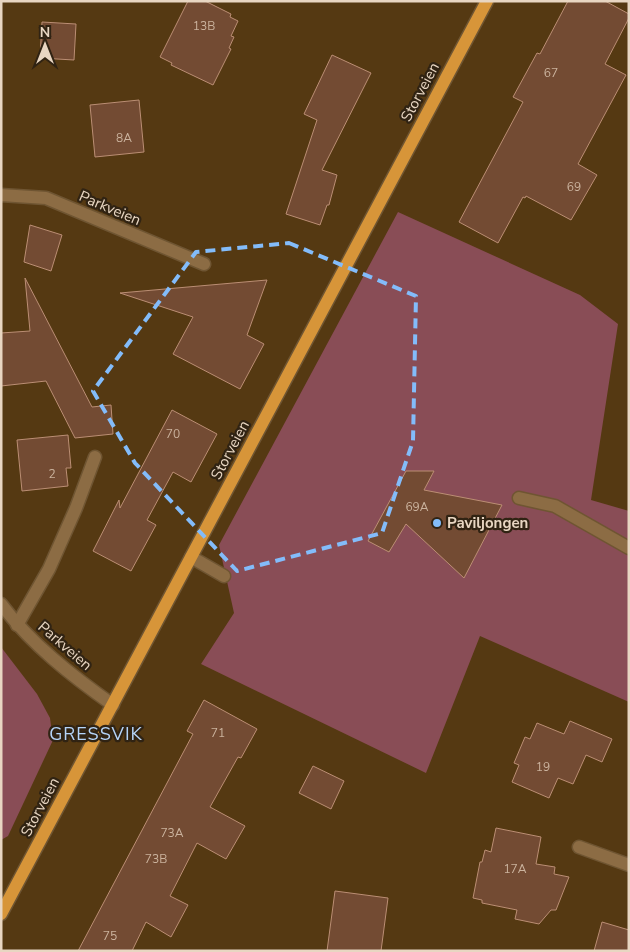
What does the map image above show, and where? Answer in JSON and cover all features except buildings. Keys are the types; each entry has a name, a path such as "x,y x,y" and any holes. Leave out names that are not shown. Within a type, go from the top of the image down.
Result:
{"main road":[{"name":"Storveien","path":"1,914 487,1"}],"street":[{"name":"Parkveien","path":"1,195 46,198 204,264"},
{"path":"17,625 49,569 76,508 95,457"},
{"path":"519,498 555,506 629,548"},
{"path":"191,558 224,576"},
{"name":"Parkveien","path":"1,604 17,625 78,680 113,705"},
{"path":"579,847 629,865"}],"highlighted area":[{"path":"289,243 416,296 413,441 382,533 237,571 135,463 93,391 196,252"}],"shaded area":[{"path":"398,212 580,295 618,324 591,500 629,511 629,702 480,636 426,773 201,664 234,613 219,545"},
{"path":"1,647 37,694 50,718 53,740 8,836 1,840"}],"place":[{"name":"Paviljongen","path":"437,523"}],"district":[{"name":"GRESSVIK","path":"96,734"}]}
